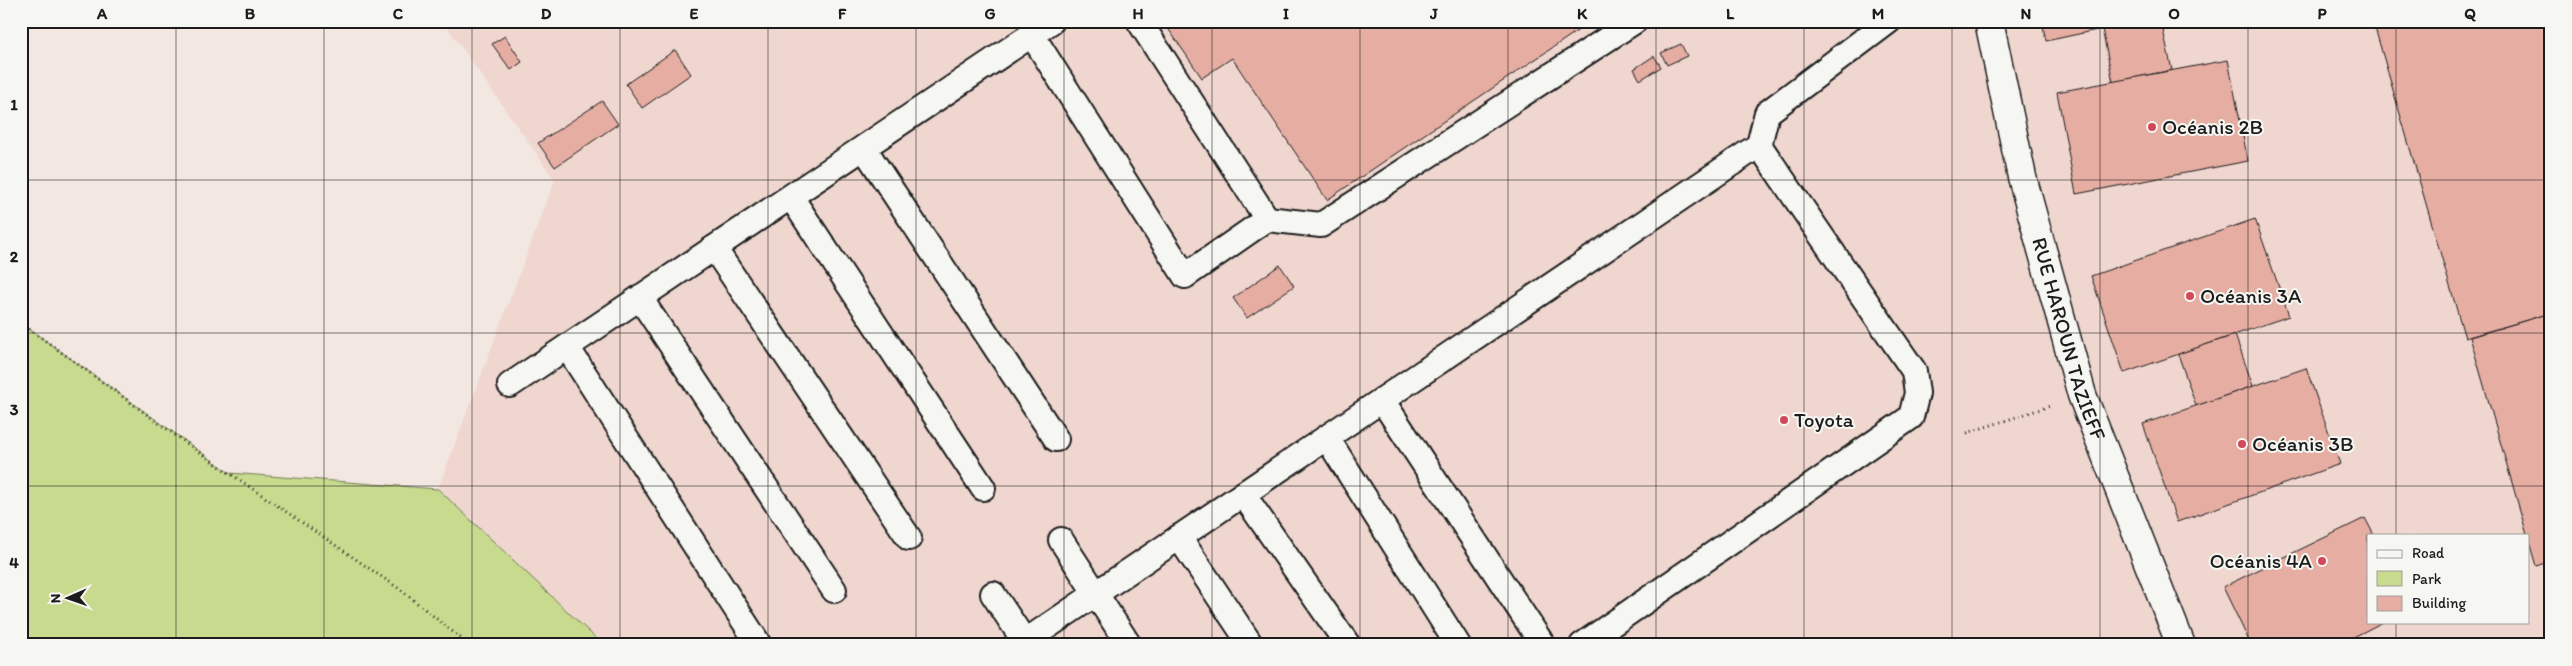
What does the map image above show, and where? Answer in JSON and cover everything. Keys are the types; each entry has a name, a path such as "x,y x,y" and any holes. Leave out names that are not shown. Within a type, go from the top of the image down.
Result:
{"street":[{"name":"RUE HAROUN TAZIEFF","path":"1989,21 2022,177 2082,395 2181,645"}],"lane":[{"path":"510,385 1052,21"},
{"path":"1139,21 1267,219"},
{"path":"1032,35 1185,276 1267,219 1321,225 1635,21"},
{"path":"993,594 1024,644 1759,145 1767,113 1889,21"},
{"path":"1582,645 1911,417 1917,393 1914,371 1759,145"},
{"path":"864,148 1056,439"},
{"path":"791,197 983,488"},
{"path":"714,248 908,538"},
{"path":"640,298 834,590"},
{"path":"567,347 758,643"},
{"path":"1382,400 1543,645"},
{"path":"1327,438 1458,645"},
{"path":"1243,494 1348,645"},
{"path":"1179,538 1251,645"},
{"path":"1061,540 1129,645"}],"path":[{"path":"21,323 200,452 401,590 469,645"},
{"path":"1967,434 2082,395"}],"shaded area":[{"path":"443,21 2551,21 2551,645 603,645 438,489 555,180"}],"green space":[{"path":"21,323 230,473 438,489 603,645 21,645"}],"building":[{"path":"1163,21 1592,21 1327,200 1232,58 1202,78"},
{"path":"2042,21 2139,21 2046,41"},
{"path":"2139,21 2161,21 2172,70 2113,82 2102,29"},
{"path":"2373,21 2551,21 2551,313 2465,338"},
{"path":"505,36 522,62 511,70 492,44"},
{"path":"1681,44 1687,56 1667,65 1661,53"},
{"path":"675,50 691,74 642,108 626,84"},
{"path":"1654,56 1661,67 1640,80 1634,69"},
{"name":"Océanis 2B","path":"2228,60 2248,161 2076,194 2057,92"},
{"path":"602,101 618,124 555,167 538,143"},
{"name":"Océanis 3A","path":"2255,219 2289,316 2124,373 2091,276"},
{"path":"1280,265 1294,286 1247,318 1233,298"},
{"path":"2551,313 2551,561 2536,566 2530,545 2530,534 2527,534 2470,337"},
{"path":"2235,335 2253,386 2196,406 2178,354"},
{"name":"Océanis 3B","path":"2306,368 2340,464 2177,522 2143,424"},
{"name":"Océanis 4A","path":"2365,518 2373,534 2367,534 2367,624 2379,624 2338,645 2251,645 2223,587"},
{"path":"2352,638 2355,645 2338,645"}],"place":[{"name":"Océanis 2B","path":"2152,127"},
{"name":"Océanis 3A","path":"2190,296"},
{"name":"Toyota","path":"1784,420"},
{"name":"Océanis 3B","path":"2242,444"},
{"name":"Océanis 4A","path":"2322,561"}]}
